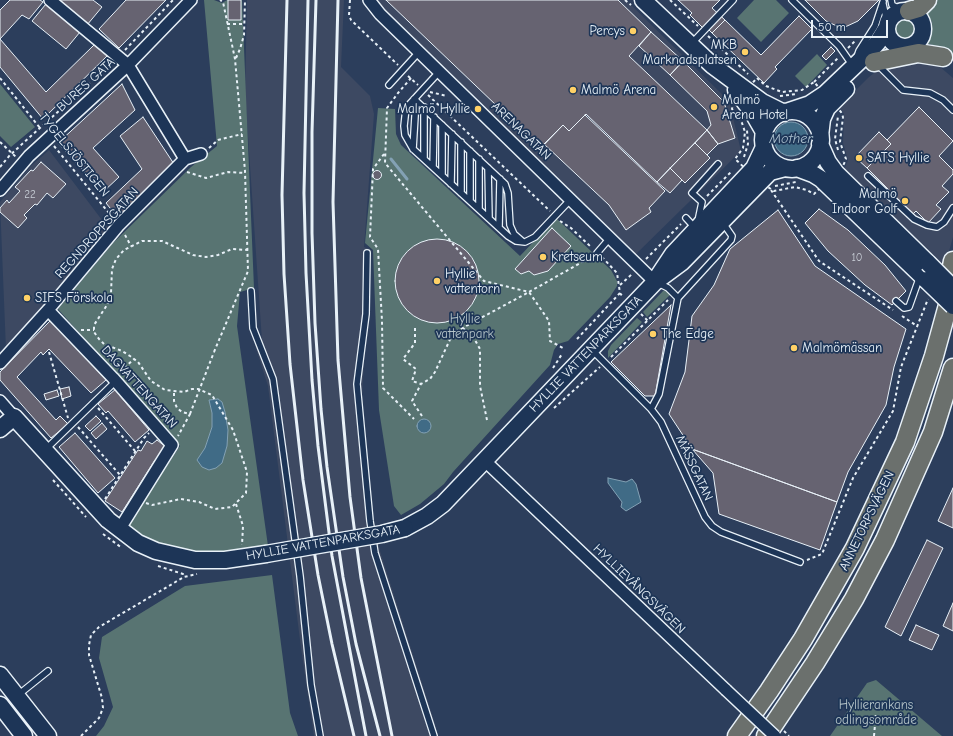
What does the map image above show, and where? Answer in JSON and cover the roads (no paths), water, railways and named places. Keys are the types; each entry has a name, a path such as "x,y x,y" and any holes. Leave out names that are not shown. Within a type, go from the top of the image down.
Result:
{"main road":[{"path":"906,11 919,8 927,0"},
{"path":"907,47 921,48 948,61"},
{"path":"874,62 918,53 948,61"},
{"path":"934,356 953,261"},
{"name":"ANNETORPSVÄGEN","path":"737,736 769,691 803,638 829,596 855,548 905,442 934,356 953,287"},
{"name":"ANNETORPSVÄGEN","path":"766,736 815,663 854,599 885,540 933,432 953,368"},
{"path":"933,432 950,406 953,398"}],"street":[{"path":"50,0 128,65 186,159"},
{"name":"BURES GATA","path":"0,190 23,163 48,138 128,65 191,0"},
{"name":"ARENAGATAN","path":"369,0 380,14 571,199 609,239 655,282"},
{"path":"643,0 712,64 750,88 762,102 785,112 799,112 809,117 816,126 828,162 831,178 953,306"},
{"path":"764,139 772,119 785,112 827,99 889,52 907,47 920,40 923,28 919,17 906,11 896,12 878,42 827,99 827,108 822,119 820,140 814,159 793,173"},
{"path":"887,25 889,39 893,43 907,47"},
{"path":"750,88 756,116 771,161 793,173 813,174 831,178"},
{"name":"HYLLIE VATTENPARKSGATA","path":"0,401 98,510 119,530 138,543 173,555 195,560 224,560 382,534 405,528 427,516 443,504 632,305 655,282 682,262 722,221 760,178 759,160 764,139"},
{"name":"REGNDROPPSGATAN","path":"0,363 48,310 119,225 186,159 201,154"},
{"name":"HYLLIE VATTENPARKSGATA","path":"655,282 691,224 770,172 793,173"},
{"path":"926,278 953,287"},
{"name":"DAGVATTENGATAN","path":"48,310 115,380 172,445 119,530"},
{"path":"0,429 14,417"},
{"name":"HYLLIEVÅNGSVÄGEN","path":"485,461 775,736"},
{"path":"0,675 48,736"},
{"path":"0,705 24,736"}],"lane":[{"path":"691,45 733,0"},
{"path":"792,0 844,52 854,68"},
{"path":"891,0 892,5 906,11"},
{"path":"854,68 859,51 875,26 883,1"},
{"path":"883,1 887,25"},
{"path":"389,85 419,52"},
{"path":"874,62 903,90 920,90 930,93 953,110"},
{"path":"439,72 406,108 404,126 408,142 413,149 499,227 512,238 522,242 535,237 571,199"},
{"path":"415,99 505,184 508,193 510,225 514,234 522,242"},
{"path":"413,149 415,99"},
{"path":"424,107 424,158"},
{"path":"434,117 434,167"},
{"path":"442,125 442,175"},
{"path":"452,134 452,184"},
{"path":"461,142 461,193"},
{"path":"470,151 470,201"},
{"path":"479,159 479,209"},
{"path":"691,224 702,202 692,193 718,164"},
{"path":"488,168 489,218"},
{"path":"868,176 914,219 927,225 937,227 950,215 953,208"},
{"path":"499,227 500,179"},
{"path":"651,409 659,394 678,298 731,240 732,236 722,221"},
{"path":"597,253 609,239"},
{"path":"367,253 366,314 357,384 370,521 375,553 434,736"},
{"path":"896,301 904,308 909,307 926,278"},
{"path":"655,282 668,288 678,298"},
{"path":"251,292 253,328 273,379 300,576 311,685 320,736"},
{"name":"MÄSSGATAN","path":"591,349 651,409 661,422 705,518 712,526 720,532 800,562"},
{"path":"44,450 115,380"},
{"path":"17,696 48,671"}],"water":[{"name":"Mother","path":"788,122 794,122 798,123 805,129 808,139 807,146 801,153 794,156 788,156 784,155 777,149 774,142 774,136 775,132 781,125"},
{"path":"218,399 222,402 225,412 228,430 227,446 222,463 216,468 209,470 202,467 197,460 205,448 212,427 212,413 209,400"},
{"path":"421,419 427,419 431,423 431,429 427,433 421,433 417,429 417,423"},
{"path":"608,478 626,482 632,479 636,484 641,502 626,511 621,507 622,502 608,483"}],"waterway":[{"path":"391,159 407,179"}],"railway":[{"path":"287,0 282,195 284,274 290,364 303,480 318,575 332,644 354,736"},
{"path":"308,0 304,193 306,273 312,380 318,446 332,556 366,736"},
{"path":"316,0 312,132 312,233 315,323 321,409 327,467 343,577 356,644 380,736"},
{"path":"338,0 333,202 338,360 350,497 361,578 392,736"}],"place":[{"name":"Percys","path":"633,31"},
{"name":"MKB Marknadsplatsen","path":"745,52"},
{"name":"Malmö Arena","path":"573,90"},
{"name":"Malmö Arena Hotel","path":"714,107"},
{"name":"Malmö Hyllie","path":"478,109"},
{"name":"SATS Hyllie","path":"859,158"},
{"name":"Malmö Indoor Golf","path":"905,201"},
{"name":"Kretseum","path":"543,257"},
{"name":"Hyllie vattentorn","path":"437,281"},
{"name":"SIFS Förskola","path":"27,298"},
{"name":"The Edge","path":"653,334"},
{"name":"Malmömässan","path":"794,348"}],"park label":[{"name":"Hyllie vattenpark","path":"465,326"},
{"name":"Hyllierankans odlingsområde","path":"876,712"}]}
